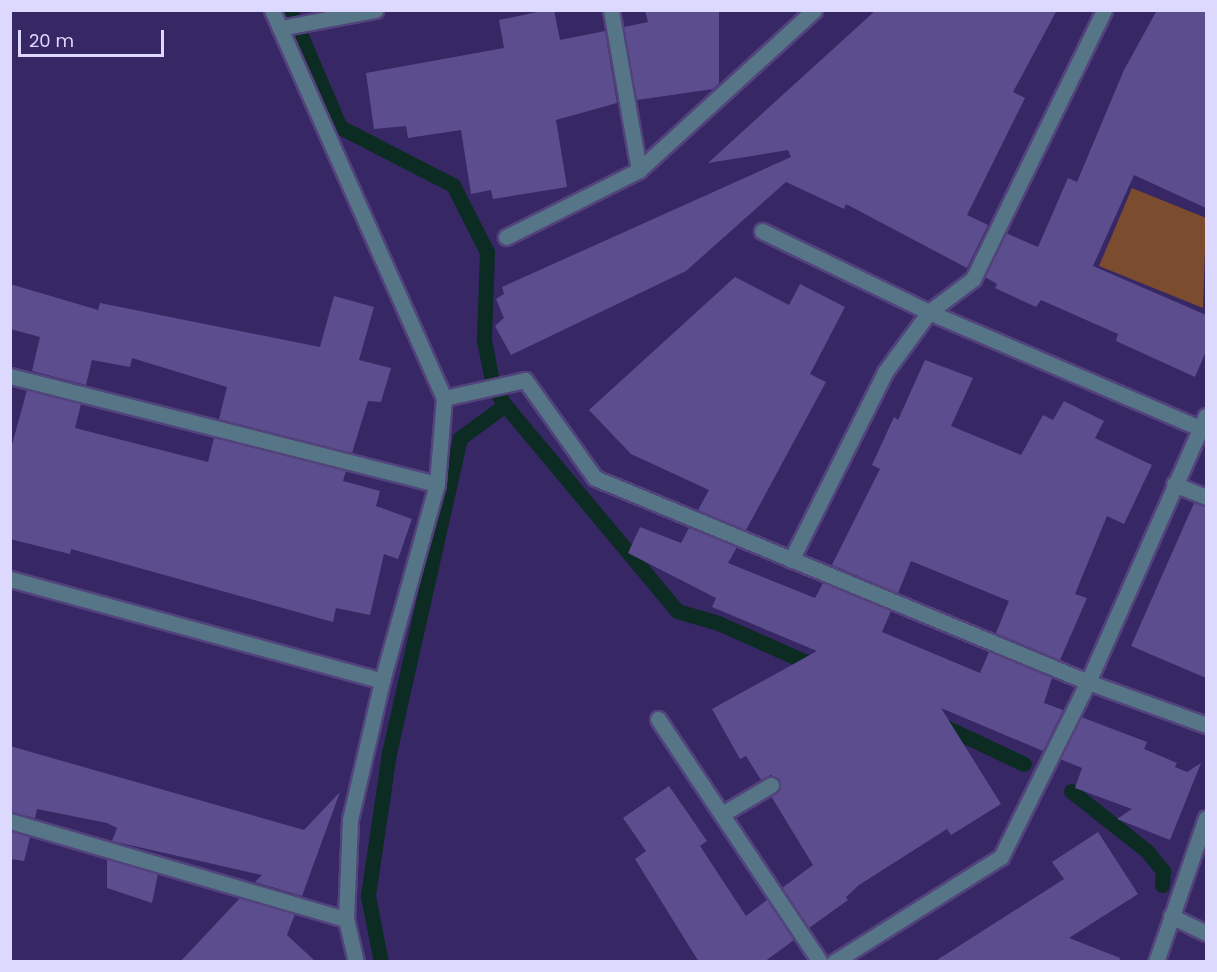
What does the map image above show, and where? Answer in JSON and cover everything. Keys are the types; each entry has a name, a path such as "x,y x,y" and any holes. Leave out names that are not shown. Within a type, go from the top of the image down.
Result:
{"street":[{"path":"272,10 282,27 444,398 437,484 382,681 350,820 346,919 356,962"},
{"path":"282,27 375,10"},
{"path":"611,10 639,170"},
{"path":"506,237 639,170 814,10"},
{"path":"791,560 885,372 929,312 973,279 1104,10"},
{"path":"762,231 929,312 1203,422 1088,682 1001,858 834,962"},
{"path":"10,375 437,484"},
{"path":"444,398 525,380 595,478 1088,682 1206,725"},
{"path":"1174,484 1206,497"},
{"path":"10,579 382,681"},
{"path":"658,719 820,962"},
{"path":"722,814 771,785"},
{"path":"1156,962 1206,818"},
{"path":"10,821 346,919"},
{"path":"1171,916 1206,933"}],"shaded area":[{"path":"1132,188 1206,218 1203,308 1099,266"}],"building":[{"path":"554,10 560,40 605,31 617,103 556,120 567,187 493,199 491,190 471,194 461,130 408,138 406,126 374,129 366,73 504,48 499,20"},
{"path":"645,10 719,10 719,83 713,89 637,100 624,27 648,22"},
{"path":"876,10 1057,10 1013,92 1025,98 967,215 988,225 967,268 846,204 844,209 786,182 686,271 511,355 495,326 504,318 496,299 504,294 502,287 791,157 788,150 708,163"},
{"path":"1157,10 1206,10 1206,208 1134,175 1093,266 1206,315 1206,351 1195,377 1116,341 1118,334 1041,300 1036,307 995,288 997,284 985,277 1006,233 1038,247 1068,178 1077,182 1124,70"},
{"path":"735,277 789,305 800,284 845,307 810,374 826,382 746,530 698,510 709,490 631,454 589,410"},
{"path":"10,284 98,310 100,303 320,347 334,296 374,307 359,360 391,368 381,402 368,401 352,453 219,419 227,387 132,358 130,367 92,360 86,385 32,371 40,337 10,329"},
{"path":"925,360 973,378 951,426 1021,455 1043,415 1053,420 1064,401 1104,421 1095,438 1152,465 1124,524 1107,516 1075,594 1087,598 1060,660 996,633 1009,601 911,561 898,593 832,565 880,469 872,465 894,417 898,420"},
{"path":"27,390 81,404 75,428 208,462 214,438 346,471 343,481 380,491 376,506 412,519 398,559 384,554 370,615 336,608 333,622 71,549 70,554 10,539 10,452"},
{"path":"1194,503 1206,507 1206,678 1131,646"},
{"path":"640,527 681,543 689,528 737,547 728,563 815,598 823,583 891,611 882,632 980,673 989,652 1052,678 1044,703 1063,710 1043,751 941,708 1001,804 951,835 947,829 859,885 846,897 848,900 809,928 782,888 813,865 771,796 780,789 780,781 771,775 761,780 746,756 740,759 712,709 817,651 712,607 716,598 628,553"},
{"path":"1081,717 1147,742 1144,749 1177,763 1175,767 1187,772 1201,763 1170,840 1117,819 1132,809 1075,788 1082,768 1060,759"},
{"path":"10,746 304,830 340,792 302,896 255,882 262,875 112,841 117,828 107,823 37,809 35,818 10,812"},
{"path":"669,786 707,841 700,846 746,916 767,900 794,940 764,962 699,962 635,859 646,851 623,818"},
{"path":"10,831 30,837 24,861 10,859"},
{"path":"1098,832 1138,894 1069,938 1120,958 1119,962 934,962 1064,879 1052,862"},
{"path":"107,859 158,874 152,903 107,888"},
{"path":"240,898 295,914 287,935 316,962 180,962"}],"waterway":[{"path":"290,10 340,127 453,185 487,252 484,340 493,386 505,405 460,438 389,753 368,896 381,962"},
{"path":"505,405 677,611 718,623 820,668"},
{"path":"937,723 1024,764"},
{"path":"1071,791 1147,851 1163,871 1162,885"}]}
